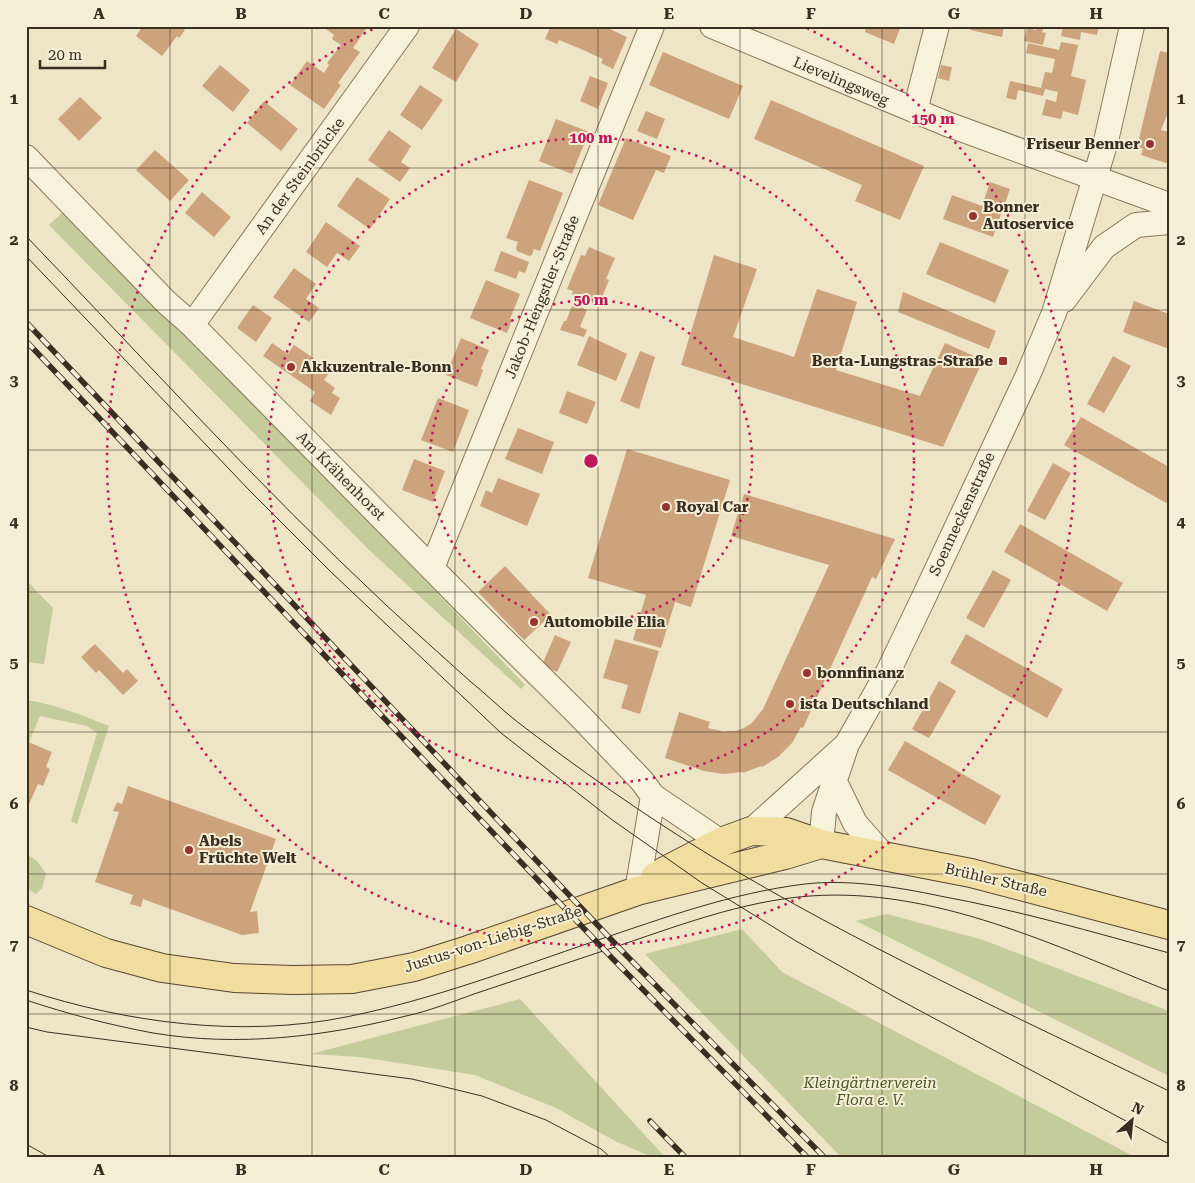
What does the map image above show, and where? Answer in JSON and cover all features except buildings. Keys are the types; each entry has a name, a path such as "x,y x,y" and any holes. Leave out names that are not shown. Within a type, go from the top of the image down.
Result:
{"main road":[{"name":"Justus-von-Liebig-Straße","path":"637,891 663,872 721,842 751,831 786,832 820,844"},
{"name":"Justus-von-Liebig-Straße","path":"26,920 106,953 162,968 234,978 352,979 414,967 637,891 785,855 820,844"},
{"name":"Brühler Straße","path":"820,844 971,873 1169,925"}],"street":[{"name":"An der Steinbrücke","path":"192,325 407,26"},
{"name":"Jakob-Hengstler-Straße","path":"432,568 652,26"},
{"name":"Lievelingsweg","path":"712,26 915,112 1169,205"},
{"path":"915,112 938,26"},
{"path":"1095,179 1106,141 1132,26"},
{"name":"Am Krähenhorst","path":"26,158 166,302 192,325 597,734 642,781 653,796 721,842"},
{"name":"Soenneckenstraße","path":"820,844 824,812 848,744 888,672 912,623 1028,376 1054,313 1095,179"},
{"path":"1054,313 1104,247 1136,225 1169,222"},
{"path":"751,831 848,744"},
{"path":"834,780 854,823 883,855"},
{"path":"637,891 653,796"}],"green space":[{"path":"68,207 525,685 521,689 367,548 49,225"},
{"path":"26,580 53,608 44,664 26,662"},
{"path":"26,700 57,707 109,726 77,824 71,821 97,733 87,726 40,716 29,742 26,741"},
{"path":"26,853 38,862 46,874 42,888 36,894 26,888"},
{"path":"887,914 983,940 1169,1011 1169,1076 856,921"},
{"name":"Kleingärtnerverein Flora e. V.","path":"742,929 782,972 1135,1157 841,1157 645,954"},
{"path":"520,999 665,1157 652,1157 615,1141 556,1108 475,1075 360,1057 311,1054"}],"tram line":[{"path":"26,236 248,469 339,560 471,682 538,738 611,791 661,824 767,889 937,979 1169,1091"},
{"path":"26,256 250,491 330,571 501,733 611,819 702,883 796,941 898,999 1169,1144"},
{"path":"26,990 104,1011 184,1024 266,1026 306,1023 378,1010 441,993 698,907 751,893 822,883 856,883 890,887 969,902 1055,922 1169,953"},
{"path":"26,1000 105,1023 153,1033 185,1037 248,1039 312,1034 423,1012 708,916 759,903 810,896 857,896 903,901 948,910 994,923 1038,939 1169,991"},
{"path":"26,1027 47,1032 412,1079 482,1096 546,1120 601,1149 610,1157"},
{"path":"26,1144 49,1157"}],"railway":[{"path":"26,322 624,953 824,1157"},
{"path":"26,341 611,957 807,1157"},
{"path":"650,1121 685,1157"}],"place":[{"name":"Friseur Benner","path":"1150,144"},
{"name":"Bonner Autoservice","path":"973,216"},
{"name":"Berta-Lungstras-Straße","path":"1003,361"},
{"name":"Akkuzentrale-Bonn","path":"291,367"},
{"name":"Royal Car","path":"666,507"},
{"name":"Automobile Elia","path":"534,622"},
{"name":"bonnfinanz","path":"807,673"},
{"name":"ista Deutschland","path":"790,704"},
{"name":"Abels Früchte Welt","path":"189,850"}]}
